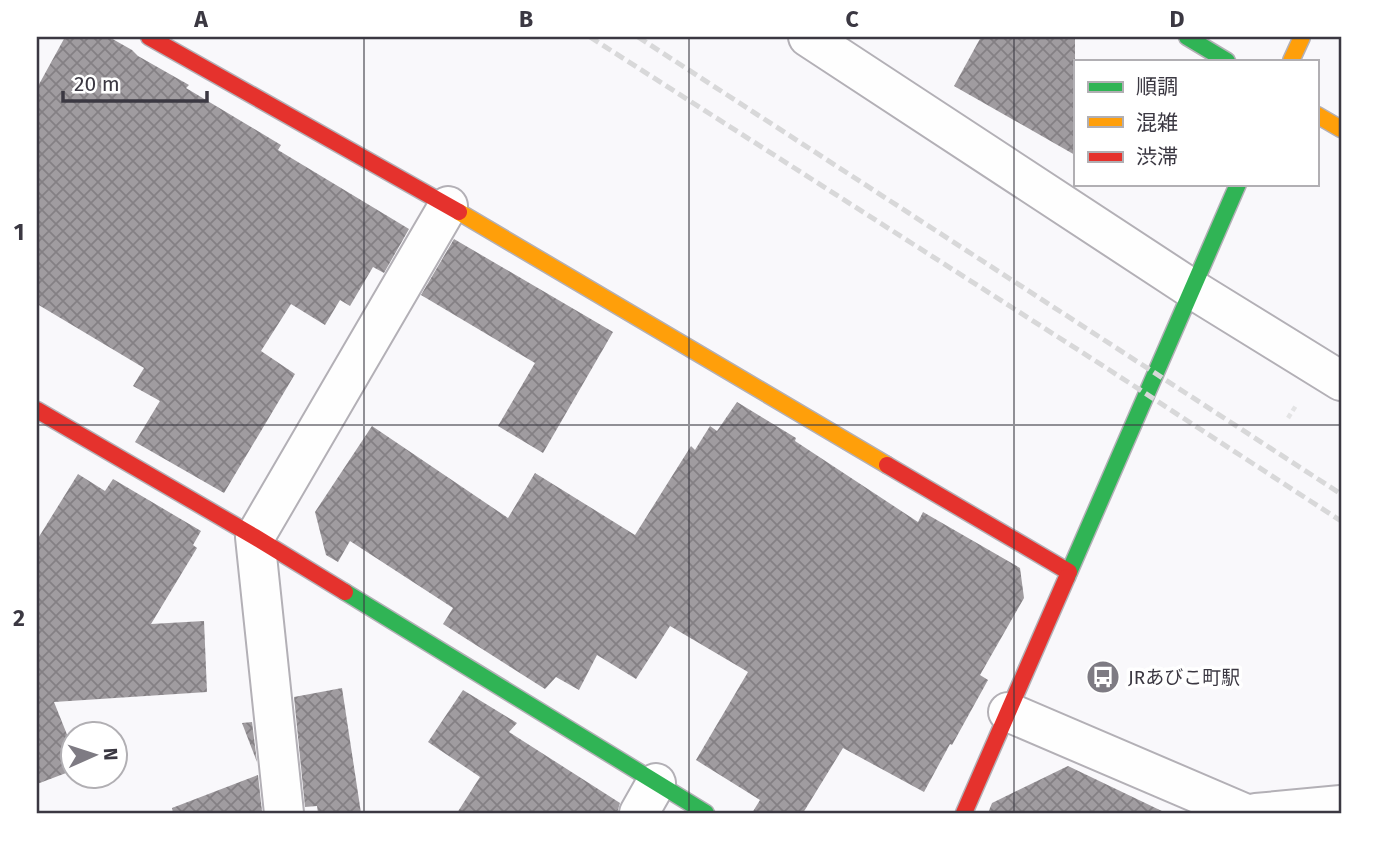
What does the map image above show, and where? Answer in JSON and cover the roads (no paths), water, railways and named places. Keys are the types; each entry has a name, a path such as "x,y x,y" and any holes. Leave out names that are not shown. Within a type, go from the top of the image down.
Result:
{"street":[{"path":"149,37 448,206 1069,572"},
{"path":"808,37 1192,289 1341,381"},
{"path":"1186,37 1225,60"},
{"path":"1291,60 1302,37"},
{"path":"1318,116 1341,129"},
{"path":"964,813 1237,186"},
{"path":"284,813 255,537 448,206"},
{"path":"37,410 255,537 648,798 706,813"},
{"path":"1008,712 1196,804 1244,813"},
{"path":"1256,813 1341,805"}],"railway":[{"path":"590,37 1341,521"},
{"path":"638,37 1341,494"}],"place":[{"name":"JRあびこ町駅","path":"1103,677"}]}
